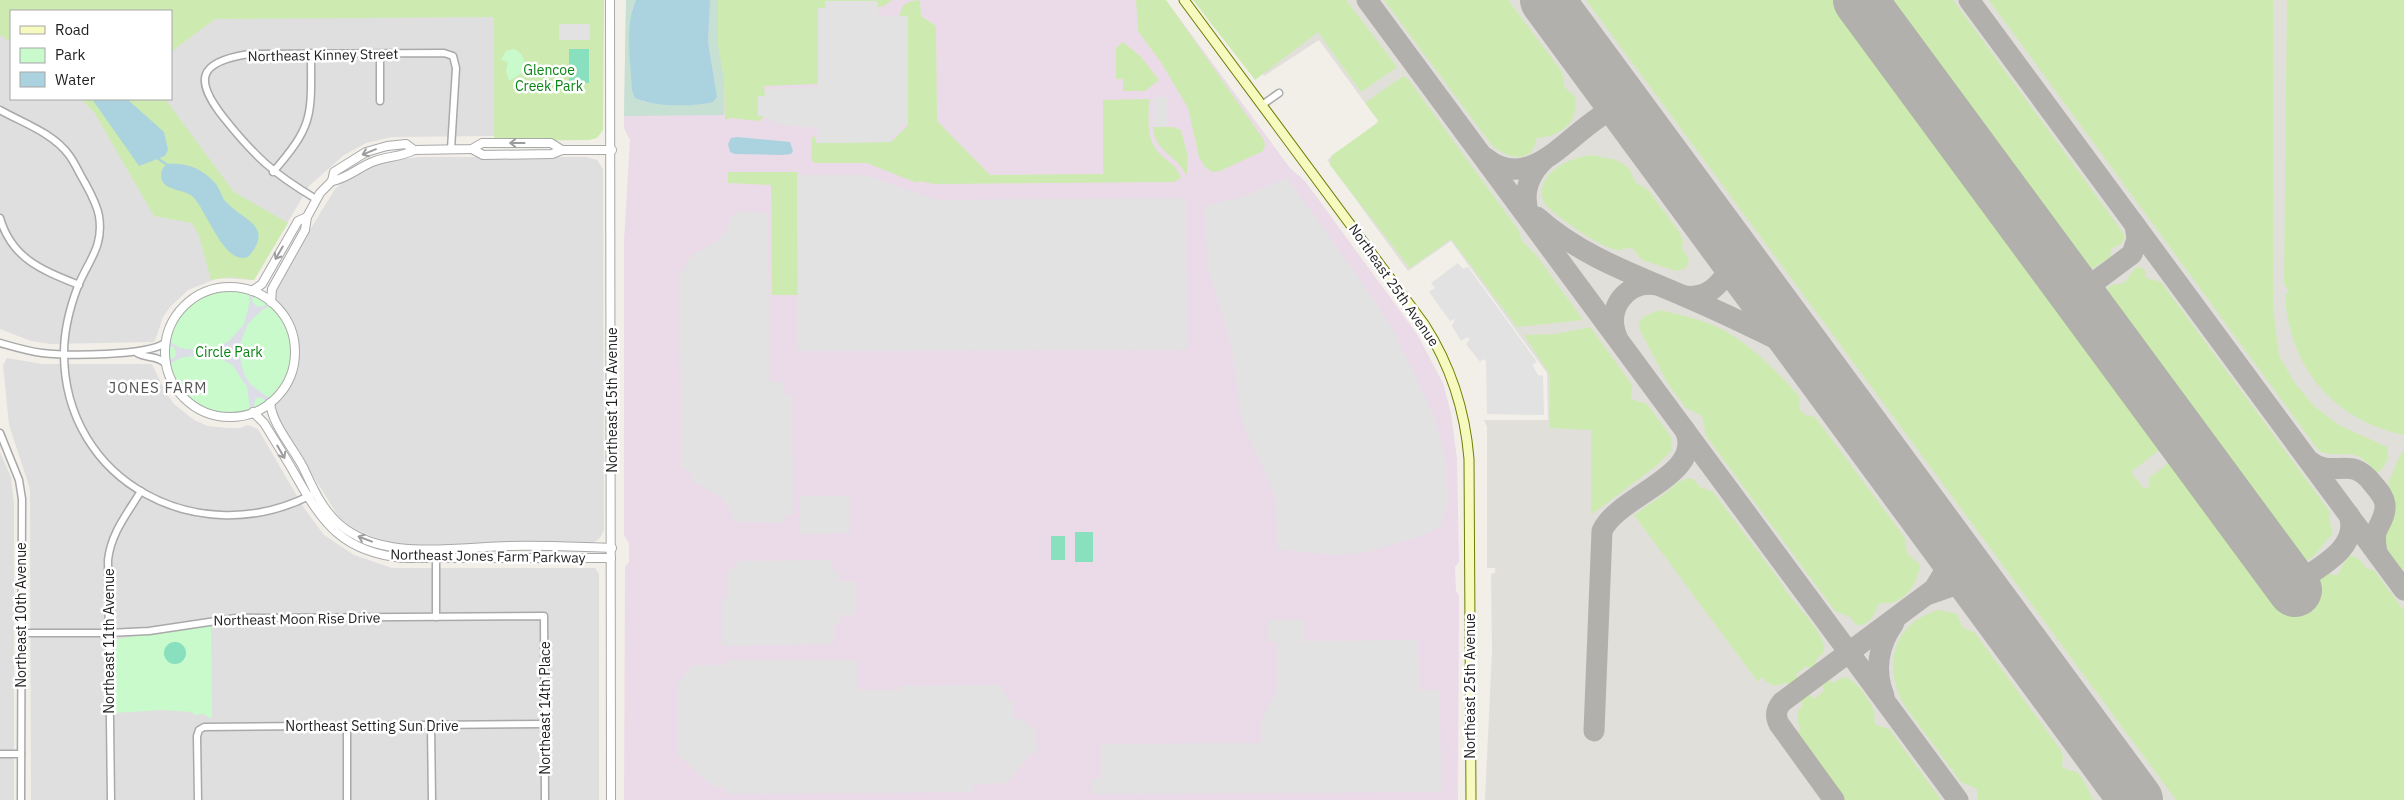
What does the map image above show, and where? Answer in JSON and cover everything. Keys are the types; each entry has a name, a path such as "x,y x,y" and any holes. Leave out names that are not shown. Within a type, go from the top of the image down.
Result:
{"main road":[{"name":"Northeast 25th Avenue","path":"1184,0 1424,324 1444,359 1460,402 1466,428 1469,459 1471,800"}],"street":[{"name":"Northeast 15th Avenue","path":"610,0 612,150 611,800"},
{"name":"Northeast Kinney Street","path":"273,172 250,151 209,99 203,80 206,72 216,63 232,57 249,54 444,54 453,56 456,68 451,149"},
{"path":"311,54 311,107 306,128 299,141 273,172 316,199"},
{"path":"380,54 380,102"},
{"path":"1262,105 1279,93"},
{"path":"0,110 52,138 62,147 70,156 91,194 99,214 99,240 95,255 78,285 68,320 64,354 70,394 83,429 108,464 141,492 182,510 221,516 262,513 315,493"},
{"path":"472,149 482,143 551,143 562,150"},
{"path":"271,302 272,289 305,230 307,217 316,199 332,181 334,172 366,152 387,146 406,144 414,150 472,149 482,155 552,154 562,150 612,150"},
{"path":"252,291 262,284 298,221 307,217"},
{"path":"0,218 2,235 21,255 35,265 78,285"},
{"path":"223,287 252,291 271,302 282,313 294,341 295,356 292,372 285,386 270,403 254,412 239,416 223,417 201,410 188,402 170,378 165,364 165,343 175,316 196,296 223,287"},
{"path":"0,343 34,352 64,354 138,352 165,343"},
{"path":"138,352 144,357 157,358 165,364"},
{"name":"Northeast Jones Farm Parkway","path":"270,403 274,417 315,493 328,513 350,532 367,540 394,547 468,550 514,546 612,548"},
{"name":"Northeast Jones Farm Parkway","path":"254,412 264,423 319,515 333,530 360,546 395,557 612,558"},
{"name":"Northeast 10th Avenue","path":"0,433 19,480 22,499 21,800"},
{"name":"Northeast 11th Avenue","path":"111,800 108,633 110,545 116,530 141,492"},
{"path":"436,558 436,617"},
{"name":"Northeast Moon Rise Drive","path":"21,634 148,631 236,618 544,616"},
{"name":"Northeast 14th Place","path":"544,616 545,800"},
{"name":"Northeast Setting Sun Drive","path":"198,800 199,730 204,727 545,724"},
{"path":"431,726 432,800"},
{"path":"347,727 347,800"},
{"path":"0,754 21,754"}],"shaded area":[{"path":"626,0 1166,0 1290,168 1305,181 1417,334 1443,383 1451,413 1457,459 1459,562 1455,567 1456,591 1459,595 1458,800 624,800 625,567 629,562 629,543 624,535 624,241 630,140 624,128"},
{"path":"1208,0 2404,0 2404,800 1485,800 1492,651 1491,574 1495,573 1495,568 1487,568 1487,427 1484,420 1548,420 1547,373 1451,241 1408,271 1327,160 1379,122 1319,40 1264,76"},
{"path":"825,1 877,1 879,16 908,16 908,125 902,125 899,133 891,136 891,142 817,143 817,128 774,124 764,116 758,116 758,96 765,96 765,89 818,87 818,8 826,8"},
{"name":"JONES FARM","path":"305,17 494,17 494,136 392,137 366,143 344,155 309,186 254,280 218,278 188,290 170,307 163,317 155,341 50,344 31,341 0,329 0,35 10,39 10,100 172,100 172,20"},
{"path":"559,24 590,24 590,40 559,40"},
{"path":"1167,97 1167,126 1153,127 1153,98"},
{"path":"419,157 586,157 597,160 603,169 604,530 600,538 593,543 415,545 393,543 376,538 354,529 338,516 276,416 275,405 289,387 295,375 299,349 290,320 274,299 275,287 335,189 347,179 378,162"},
{"path":"797,175 865,175 936,200 1186,198 1187,350 798,351"},
{"path":"1287,178 1377,304 1395,333 1434,416 1442,444 1446,467 1447,506 1441,525 1430,533 1364,553 1334,555 1278,549 1275,495 1241,416 1231,344 1208,268 1204,206 1242,197"},
{"path":"738,212 762,212 762,214 768,214 770,381 783,383 786,395 792,395 793,514 786,515 784,523 734,522 728,506 720,496 693,482 688,470 681,469 680,271 686,270 686,263 693,254 718,241 727,230 730,218"},
{"path":"1458,263 1463,269 1468,267 1537,362 1533,366 1538,375 1543,376 1544,415 1487,414 1486,361 1483,359 1480,362 1466,344 1470,339 1467,337 1461,341 1452,326 1455,319 1450,321 1429,292 1435,288 1431,283"},
{"path":"249,294 253,296 252,301 256,306 263,307 266,303 269,306 262,310 248,324 241,341 239,354 244,374 251,385 269,398 266,401 260,397 255,399 254,408 250,409 247,387 232,365 221,359 204,354 180,358 170,364 169,360 175,357 176,353 174,347 169,346 169,341 180,348 204,351 214,349 229,341 244,324 249,305"},
{"name":"JONES FARM","path":"7,358 42,364 152,364 165,391 174,404 194,420 208,426 240,428 248,425 258,429 304,508 324,535 354,555 392,568 595,568 599,574 599,800 31,800 30,489 9,425 3,365"},
{"path":"0,452 11,477 14,504 14,800 0,800"},
{"path":"800,496 849,496 849,533 800,534"},
{"path":"831,560 831,567 840,575 840,581 856,582 856,615 840,615 840,624 834,625 834,644 722,646 722,599 727,598 728,571 736,567 737,561"},
{"path":"1268,620 1304,620 1304,641 1418,640 1419,690 1440,690 1441,792 1092,794 1091,779 1101,778 1101,744 1262,743 1261,721 1277,691 1278,642 1268,641"},
{"path":"728,660 857,660 857,690 900,690 900,686 998,685 1006,693 1007,701 1013,701 1013,719 1023,719 1030,727 1036,727 1037,753 1030,754 1010,780 1005,783 973,785 973,792 725,794 725,787 714,787 678,755 678,683 693,665 728,665"}],"green space":[{"name":"Glencoe Creek Park","path":"0,0 604,0 603,130 597,138 589,140 494,141 494,17 215,19 172,51 172,10 10,10 10,41 0,35"},
{"path":"626,0 636,0 632,10 632,90 643,102 679,105 705,104 716,90 708,42 710,0 718,0 718,46 724,80 724,115 624,116"},
{"path":"718,0 892,0 884,6 878,7 877,2 825,2 826,8 818,9 818,84 764,86 765,96 759,96 764,116 760,121 731,118 725,120 724,80 718,48"},
{"path":"920,0 921,16 936,26 937,121 990,175 1103,174 1103,100 1149,99 1149,129 1152,143 1161,155 1175,168 1181,178 1173,182 935,184 918,181 917,183 867,163 814,163 811,159 812,137 815,137 816,143 891,142 908,125 908,16 900,16 904,5"},
{"path":"1136,0 1166,0 1264,140 1265,146 1263,151 1220,171 1212,172 1205,167 1199,157 1188,108 1162,64 1138,31"},
{"path":"1193,0 1346,0 1397,67 1361,92 1318,32 1255,80"},
{"path":"1384,0 1508,0 1562,72 1565,88 1575,96 1576,105 1571,121 1560,131 1537,138 1530,153 1525,156 1509,155 1499,150 1491,144"},
{"path":"1586,0 1837,0 2167,444 2131,472 2144,489 2150,486 2149,478 2176,457 2285,604 2327,573 2336,576 2351,555 2361,561 2367,569 2374,570 2404,611 2404,800 2176,800"},
{"path":"1880,0 1953,0 2119,227 2125,237 2122,243 2111,249 2110,257 2090,270 2086,268 2081,258 2070,253"},
{"path":"1989,0 2273,0 2273,308 2279,356 2294,382 2314,406 2339,425 2387,447 2388,455 2386,462 2377,473 2358,456 2328,454 2319,451"},
{"path":"2287,0 2404,0 2404,435 2379,428 2356,417 2336,403 2319,386 2306,367 2295,345 2288,321 2285,295 2289,291 2284,284"},
{"path":"1123,42 1141,57 1159,80 1145,91 1123,91 1123,79 1116,79 1116,48"},
{"path":"515,49 521,54 529,69 509,81 506,70 508,62 501,60 506,51"},
{"path":"569,49 589,49 589,83 569,83"},
{"path":"1403,76 1408,79 1519,231 1522,241 1536,255 1583,320 1517,327 1451,239 1410,268 1330,165 1331,156 1377,123 1378,120 1365,103"},
{"path":"82,100 166,100 234,192 288,223 254,280 230,277 211,280 199,236 192,223 154,216 94,112"},
{"path":"1153,127 1173,127 1181,130 1188,157 1187,175 1155,139"},
{"path":"1591,155 1616,160 1629,168 1635,182 1648,190 1680,233 1683,241 1682,248 1689,260 1686,268 1676,271 1642,260 1632,248 1619,250 1600,244 1558,216 1544,203 1543,184 1548,176 1563,164"},
{"path":"728,172 797,172 798,295 772,295 771,185 728,183"},
{"path":"2140,267 2146,271 2146,278 2161,282 2330,512 2329,519 2333,534 2309,560 2303,563 2297,557 2299,552 2295,547 2285,545 2114,316 2114,304 2105,295 2107,290 2113,285 2125,282 2135,268"},
{"name":"Circle Park","path":"229,291 241,292 252,296 263,301 272,309 280,318 285,329 289,340 289,364 285,375 280,386 272,395 263,403 252,408 241,412 229,413 217,412 206,408 195,403 186,395 178,386 173,375 169,364 168,352 169,340 173,329 178,318 186,309 195,301 206,296 217,292"},
{"path":"1660,310 1705,322 1732,335 1756,353 1799,396 1800,410 1805,415 1815,417 1905,538 1907,553 1920,565 1915,581 1905,595 1895,602 1879,604 1871,619 1861,625 1856,625 1850,617 1835,611 1706,436 1702,416 1686,408 1668,384 1640,330 1639,322 1643,317"},
{"path":"1590,327 1632,385 1631,399 1647,404 1671,437 1672,450 1656,466 1591,515 1591,430 1550,428 1550,375 1524,335 1556,334"},
{"path":"2404,450 2404,572 2386,548 2384,539 2396,507 2388,482"},
{"path":"1687,478 1693,479 1700,487 1713,492 1820,635 1824,652 1815,661 1818,665 1811,669 1807,666 1796,674 1798,680 1790,686 1786,682 1773,685 1762,677 1758,682 1634,515 1667,492 1680,480 1683,482"},
{"path":"1075,532 1093,532 1093,562 1075,562"},
{"path":"1051,536 1065,536 1065,560 1051,560"},
{"path":"1939,610 1957,614 1962,627 1975,633 2060,749 2063,756 2062,766 2079,774 2093,800 1978,800 1977,789 1961,782 1904,705 1897,690 1894,675 1893,661 1896,647 1902,635 1911,624 1923,616"},
{"path":"211,625 212,719 203,714 194,715 192,712 162,710 113,713 114,646 117,639"},
{"path":"175,642 183,645 186,653 183,661 175,664 167,661 164,653 167,645"},
{"path":"1844,677 1853,681 1861,690 1873,709 1876,725 1889,729 1941,800 1843,800 1797,734 1800,729 1798,713 1803,705 1800,700 1809,694 1814,699 1824,691 1822,685 1828,679 1832,683"}],"water":[{"path":"636,0 710,0 708,42 717,97 713,102 695,105 663,105 635,98 632,90 629,33 632,10"},
{"path":"93,100 128,100 164,132 168,150 165,156 139,166"},
{"path":"731,138 790,142 793,151 791,154 783,155 735,154 730,152 728,144"},
{"path":"167,164 187,165 205,173 217,185 226,202 254,225 258,231 258,238 256,247 248,257 239,257 231,253 223,245 193,197 164,184 161,174"}],"waterway":[{"path":"157,158 169,166"}],"taxiway":[{"path":"1367,0 1958,800"},
{"path":"1969,0 2404,590"},
{"path":"1486,158 1503,167 1519,169 1535,164 1550,156 1608,112 1620,111 1633,117"},
{"path":"1530,218 1526,195 1530,180 1544,160"},
{"path":"1537,217 1553,230 1589,253 1715,310 1808,355"},
{"path":"2077,295 2132,254 2137,239 2135,225"},
{"path":"1684,296 1702,295 1709,291 1721,281 1737,259"},
{"path":"1617,337 1614,316 1616,306 1621,298 1636,287 1657,285"},
{"path":"1594,731 1602,531 1611,518 1672,472 1683,460 1688,446 1685,430"},
{"path":"2308,460 2326,468 2357,470 2365,475 2379,491 2385,504 2385,511 2376,533 2377,553"},
{"path":"2292,586 2334,557 2342,548 2348,538 2351,527 2349,515"},
{"path":"1834,800 1779,724 1777,718 1778,707 1782,702 1934,589 1945,571 1946,543"},
{"path":"1929,594 1952,586 1982,591"},
{"path":"1884,696 1879,677 1879,658 1884,640 1894,623"},
{"path":"2117,774 2123,800"}],"runway":[{"path":"1547,0 2136,800"},
{"path":"1860,0 2295,590"}],"district":[{"name":"JONES FARM","path":"158,388"}]}
